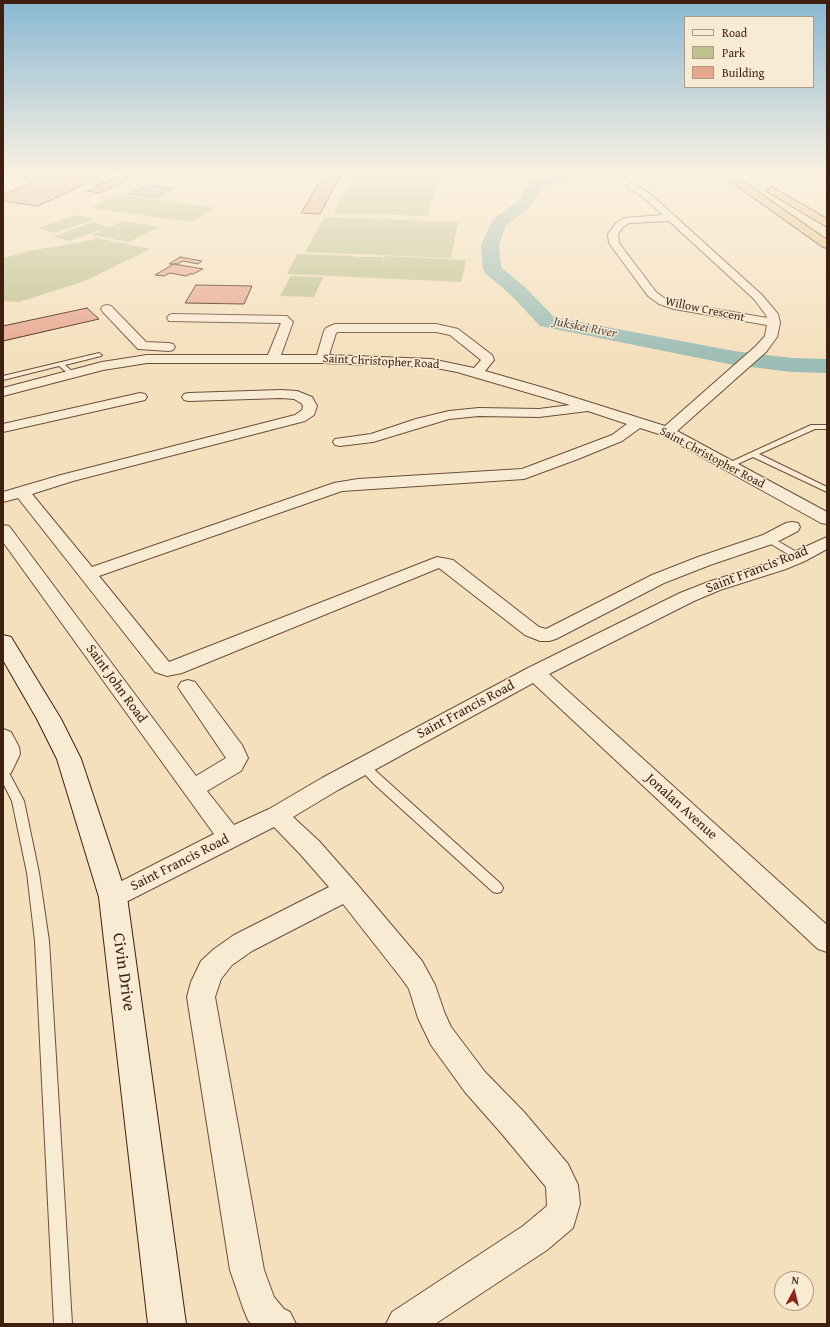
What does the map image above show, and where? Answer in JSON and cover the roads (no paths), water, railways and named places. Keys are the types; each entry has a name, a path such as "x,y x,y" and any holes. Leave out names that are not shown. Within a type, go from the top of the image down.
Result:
{"highway":[{"path":"816,237 827,245"}],"main road":[{"name":"Civin Drive","path":"3,642 49,718 69,759 113,897 167,1324"}],"street":[{"name":"Willow Crescent","path":"613,237 614,243 652,294 663,302 774,323 772,314 758,298 690,237"},
{"path":"107,309 142,346 275,353 287,322 283,319 173,318"},
{"path":"667,432 761,349 771,337 774,330 774,323"},
{"path":"322,360 330,331 335,328 436,328 454,332 487,358 487,362 476,373"},
{"name":"Saint Christopher Road","path":"3,392 108,365 147,359 275,353 322,360 431,363 476,373 592,407 667,432 827,519"},
{"path":"3,497 67,478 300,418 309,412 310,406 307,400 297,395 281,394 189,398"},
{"path":"3,428 140,397"},
{"path":"340,442 373,438 421,422 450,415 479,412 557,412 592,407"},
{"path":"89,574 292,501 340,486 524,474 617,438 639,422"},
{"path":"22,492 162,667 167,669 175,668 434,562 447,564 537,635 546,636 554,634 658,579 704,561 769,539 792,527"},
{"name":"Saint John Road","path":"3,530 192,788 230,837"},
{"name":"Saint Francis Road","path":"113,897 230,837 277,815 363,766 535,673 687,597 714,586 799,557 827,542"},
{"name":"Jonalan Avenue","path":"535,673 827,941"},
{"path":"188,687 234,751 237,758 233,765 192,788"},
{"path":"3,737 8,747 9,754 3,767"},
{"path":"277,815 310,848 347,890 412,970 421,985 432,1018 441,1036 475,1082 513,1123 557,1175 562,1185 564,1195 561,1216 535,1238 404,1324"},
{"path":"278,1324 272,1321 260,1308 247,1270 201,996 205,982 211,970 223,956 243,943 347,890"}],"lane":[{"path":"3,378 99,355"},
{"path":"60,364 72,374"},
{"path":"728,465 814,427 827,427"},
{"path":"753,454 827,490"},
{"path":"769,539 799,557"},
{"path":"363,766 384,787 497,888"},
{"path":"3,772 18,801 32,873 42,941 63,1324"}],"waterway":[{"name":"Jukskei River","path":"493,237 490,245 492,269 520,293 547,322 734,358 792,365 827,366"}]}
